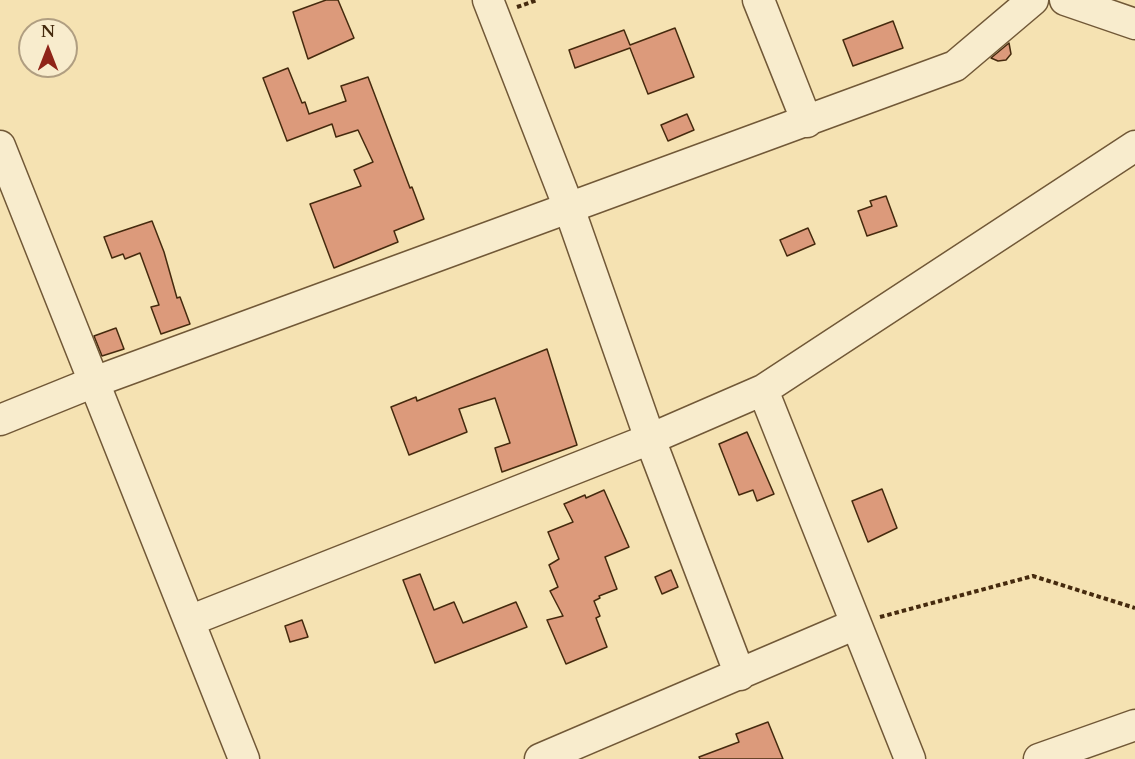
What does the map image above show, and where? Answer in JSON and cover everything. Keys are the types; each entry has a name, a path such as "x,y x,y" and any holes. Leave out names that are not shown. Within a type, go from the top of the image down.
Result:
{"street":[{"path":"488,0 569,208 651,439 740,675"},
{"path":"759,0 802,110"},
{"path":"0,420 94,382 569,208 802,110 955,66 1033,0"},
{"path":"1065,0 1135,24"},
{"path":"189,621 651,439 763,390 1135,146"},
{"path":"0,147 244,759"},
{"path":"763,390 910,759"},
{"path":"540,759 856,624"},
{"path":"1040,759 1135,725"}],"path":[{"path":"856,624 1033,576 1135,608"}],"building":[{"path":"326,0 338,0 354,38 308,59 293,12"},
{"path":"893,21 903,48 853,66 843,40"},
{"path":"675,28 694,77 648,94 630,48 575,68 569,50 624,30 630,45"},
{"path":"1009,43 1011,54 1006,60 998,61 991,58"},
{"path":"288,68 309,114 346,101 341,86 368,77 424,219 394,231 398,242 334,268 310,204 361,186 354,170 373,162 358,130 336,137 332,124 287,141 263,78"},
{"path":"687,114 694,130 668,141 661,125"},
{"path":"886,196 897,226 867,236 858,211 872,206 870,201"},
{"path":"152,221 164,252 177,298 180,297 190,324 161,334 151,307 159,305 140,253 125,259 123,254 112,258 104,237"},
{"path":"808,228 815,244 787,256 780,240"},
{"path":"116,328 124,349 102,356 94,336"},
{"path":"547,349 577,445 502,472 495,448 510,443 495,398 459,409 467,432 409,455 391,407 416,397 417,401"},
{"path":"747,432 774,494 757,501 753,490 739,495 719,444"},
{"path":"882,489 897,528 868,542 852,501"},
{"path":"604,490 629,547 605,557 617,589 599,596 600,598 594,601 600,616 596,618 607,647 566,664 547,620 563,616 550,591 558,587 549,565 559,559 548,532 573,522 564,504"},
{"path":"671,570 678,587 662,594 655,577"},
{"path":"420,574 434,610 454,602 463,623 516,602 527,627 435,663 403,580"},
{"path":"302,620 308,637 290,642 285,626"},
{"path":"768,722 783,759 700,759 699,757 739,742 736,734"}]}
